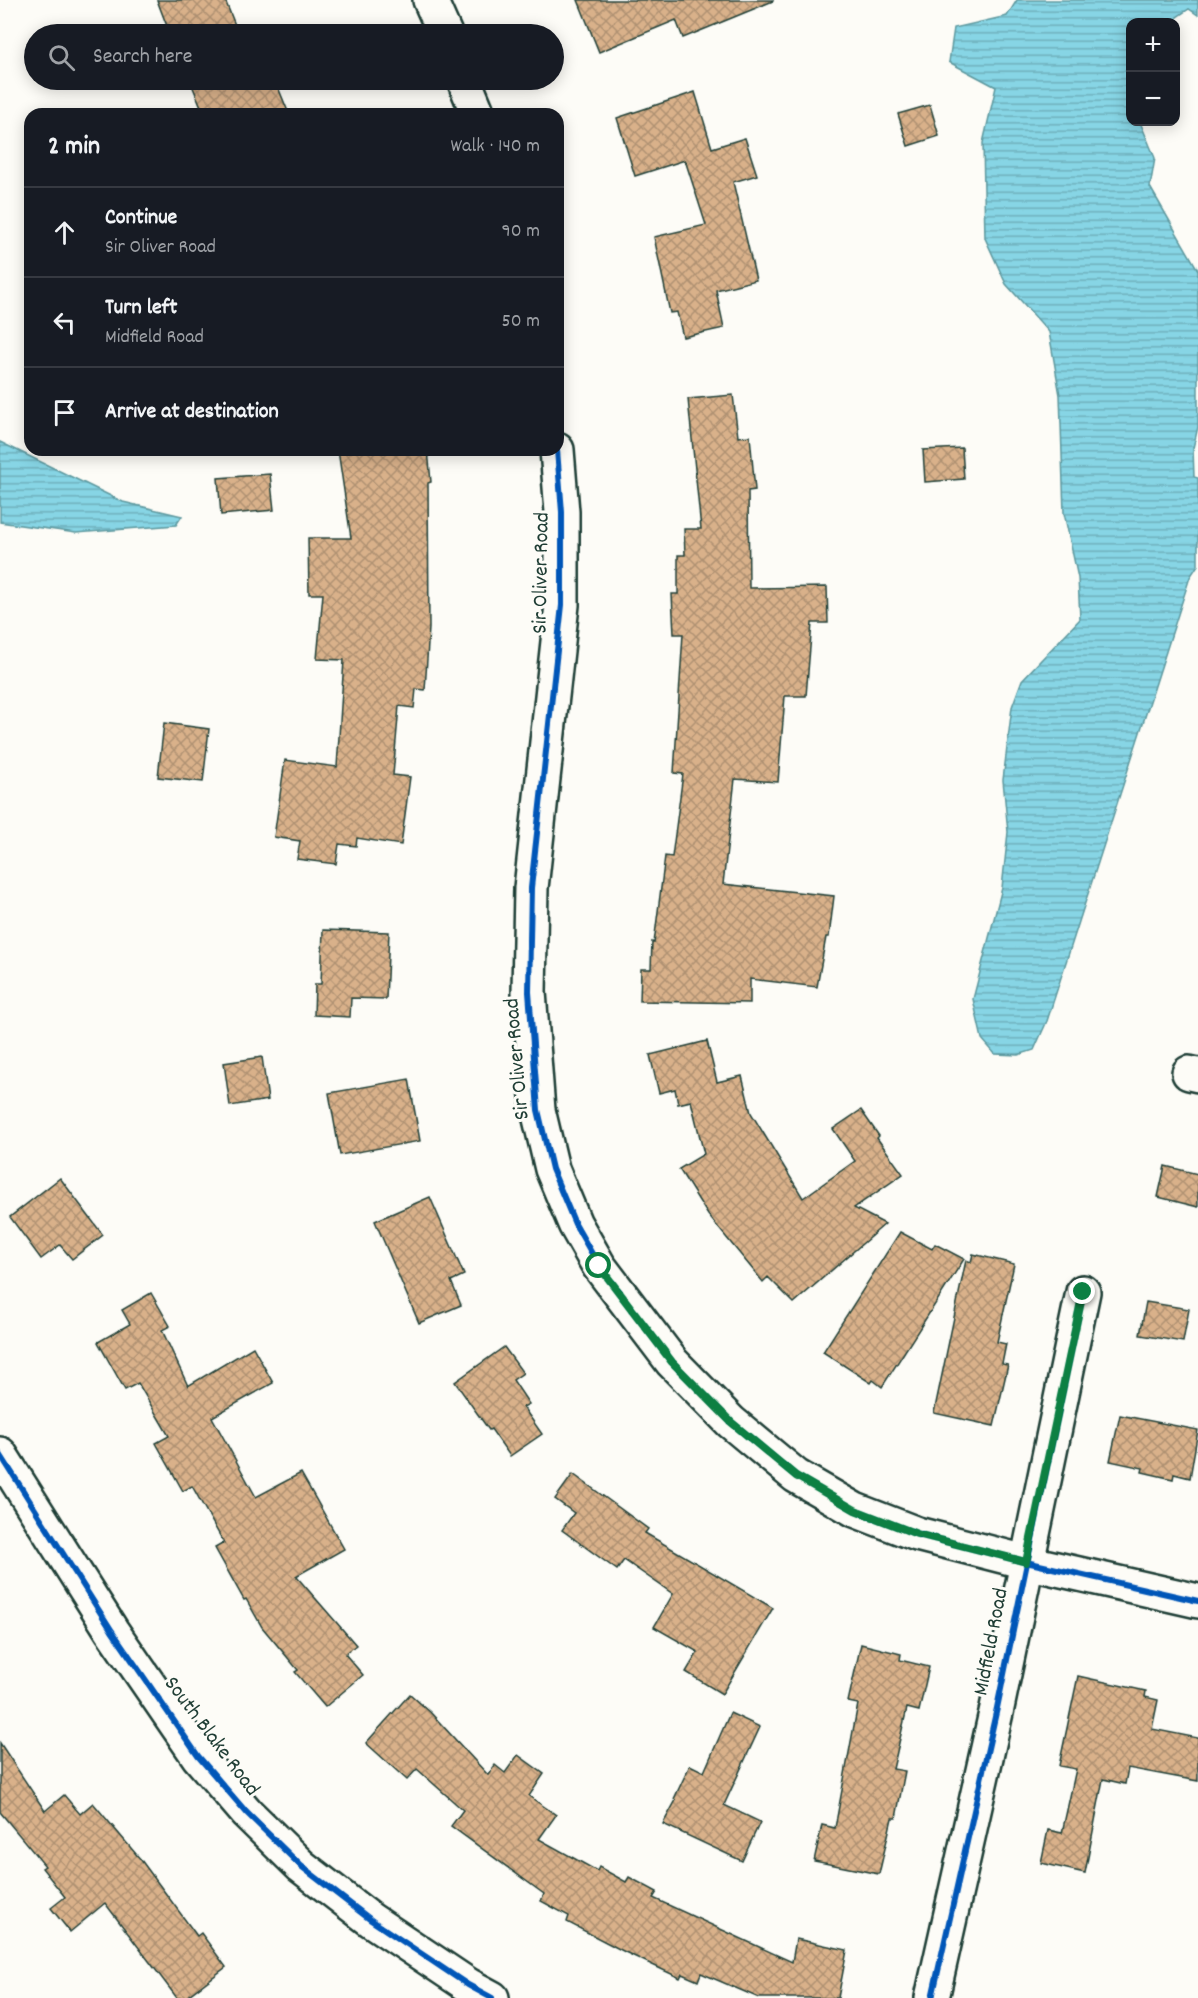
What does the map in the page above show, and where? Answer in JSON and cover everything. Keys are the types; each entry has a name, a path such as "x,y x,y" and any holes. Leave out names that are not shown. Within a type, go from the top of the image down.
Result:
{"street":[{"path":"430,0 441,24"},
{"path":"468,90 476,108"},
{"name":"Sir Oliver Road","path":"557,456 562,512 562,605 531,888 529,992 538,1110 552,1169 575,1224 599,1266 672,1362 731,1422 796,1476 855,1510 917,1534 1026,1562 1198,1601"},
{"name":"Midfield Road","path":"932,1998 997,1708 1083,1292"},
{"name":"South Blake Road","path":"0,1454 112,1631 191,1747 247,1814 301,1866 371,1920 468,1985 492,1998"}],"water":[{"path":"1017,0 1198,0 1198,15 1189,9 1177,18 1126,18 1126,126 1142,126 1155,158 1150,187 1198,270 1198,427 1193,448 1194,477 1198,478 1198,565 1190,577 1047,1021 1034,1050 1018,1055 995,1054 982,1039 973,999 1002,888 1008,832 1003,780 1012,707 1022,680 1080,619 1078,578 1064,513 1060,395 1049,332 1006,284 985,238 983,143 996,87 949,62 954,28 1007,16"},
{"path":"0,442 24,454 24,456 29,456 123,502 182,516 176,525 76,533 0,522"}],"building":[{"path":"157,0 225,0 235,24 166,24"},
{"path":"578,0 773,1 683,38 676,20 599,52"},
{"path":"194,90 279,90 287,108 202,108"},
{"path":"695,92 712,148 745,138 757,175 733,182 756,280 716,290 724,328 683,337 677,312 670,313 654,237 706,225 685,160 635,176 617,118"},
{"path":"930,105 939,136 908,146 898,114"},
{"path":"733,395 738,437 750,436 755,490 748,491 749,588 827,587 828,623 812,623 806,696 785,696 778,782 735,779 723,884 834,896 829,937 826,937 817,987 750,979 750,1003 640,1001 641,969 651,969 652,942 654,943 665,856 672,857 683,774 674,773 683,634 674,634 672,594 678,594 678,555 685,555 684,529 701,529 688,399"},
{"path":"962,448 964,479 925,482 923,450"},
{"path":"339,456 429,456 431,482 428,483 429,628 425,690 416,689 414,708 399,706 393,775 410,777 401,845 357,838 356,846 339,844 336,864 297,859 300,841 274,837 285,760 337,767 344,660 317,659 323,594 309,594 308,538 351,538"},
{"path":"270,474 274,510 221,515 218,478"},
{"path":"164,723 209,729 203,782 158,777"},
{"path":"323,930 389,932 386,999 351,998 350,1017 314,1015 315,984 321,984"},
{"path":"707,1041 717,1082 742,1076 751,1113 803,1198 855,1161 833,1129 861,1110 879,1136 877,1138 903,1174 854,1208 885,1224 794,1303 768,1277 763,1282 708,1215 679,1169 704,1154 691,1101 678,1104 675,1089 659,1093 650,1055"},
{"path":"262,1057 268,1100 230,1106 224,1063"},
{"path":"409,1079 420,1141 340,1155 329,1093"},
{"path":"1165,1166 1198,1174 1198,1207 1158,1197"},
{"path":"60,1178 103,1235 72,1259 60,1245 41,1259 10,1217"},
{"path":"430,1197 464,1275 451,1281 461,1305 419,1323 375,1221"},
{"path":"900,1232 932,1249 935,1244 964,1259 882,1387 873,1380 871,1383 823,1352"},
{"path":"973,1254 1014,1264 997,1342 1006,1344 1002,1364 1008,1365 994,1426 934,1413 966,1260 971,1262"},
{"path":"151,1293 170,1326 162,1330 188,1386 253,1347 273,1383 212,1417 256,1497 301,1473 344,1549 296,1576 356,1645 345,1654 363,1675 325,1707 295,1672 298,1670 262,1627 246,1599 244,1600 215,1548 224,1543 192,1486 183,1491 156,1443 169,1436 138,1383 125,1390 98,1342 130,1324 122,1310"},
{"path":"1146,1302 1189,1309 1183,1342 1140,1335"},
{"path":"504,1347 523,1373 513,1380 529,1404 523,1407 542,1434 510,1456 455,1382"},
{"path":"1120,1415 1198,1430 1190,1478 1174,1474 1173,1479 1142,1472 1143,1468 1110,1461"},
{"path":"573,1474 648,1529 645,1533 773,1608 722,1694 686,1672 698,1652 654,1627 673,1594 624,1560 617,1570 562,1530 574,1513 555,1499"},
{"path":"861,1644 901,1654 900,1660 929,1667 919,1711 907,1708 893,1769 905,1771 896,1818 892,1818 879,1874 814,1861 822,1825 835,1828 858,1704 848,1702"},
{"path":"1078,1676 1146,1691 1145,1697 1158,1700 1152,1729 1198,1738 1198,1781 1128,1768 1125,1784 1103,1779 1085,1873 1041,1863 1048,1830 1062,1833 1076,1769 1059,1766"},
{"path":"410,1694 430,1712 488,1775 495,1765 505,1773 518,1755 544,1774 529,1796 556,1815 539,1839 597,1871 599,1867 626,1882 629,1877 657,1892 653,1898 792,1962 796,1939 847,1950 838,1998 759,1998 701,1973 698,1981 682,1974 680,1978 567,1922 569,1916 541,1901 544,1894 451,1826 463,1810 417,1769 407,1780 366,1743"},
{"path":"730,1713 760,1727 724,1805 760,1822 742,1861 663,1824 676,1800 674,1799 690,1765 704,1772"},
{"path":"0,1743 45,1811 64,1795 80,1814 93,1803 141,1860 197,1936 201,1933 226,1967 185,1998 177,1998 105,1903 70,1932 51,1908 65,1897 42,1868 45,1866 0,1812"}],"cycle path":[{"path":"557,456 562,512 562,605 531,888 529,992 538,1110 552,1169 575,1224 599,1266 672,1362 731,1422 796,1476 855,1510 917,1534 1026,1562 1198,1601"},
{"path":"932,1998 997,1708 1083,1292"},
{"path":"0,1454 112,1631 198,1756 247,1813 301,1866 371,1920 468,1985 492,1998"}],"route":[{"path":"599,1266 672,1362 731,1422 796,1476 855,1510 917,1534 1026,1562 1083,1292"}]}
